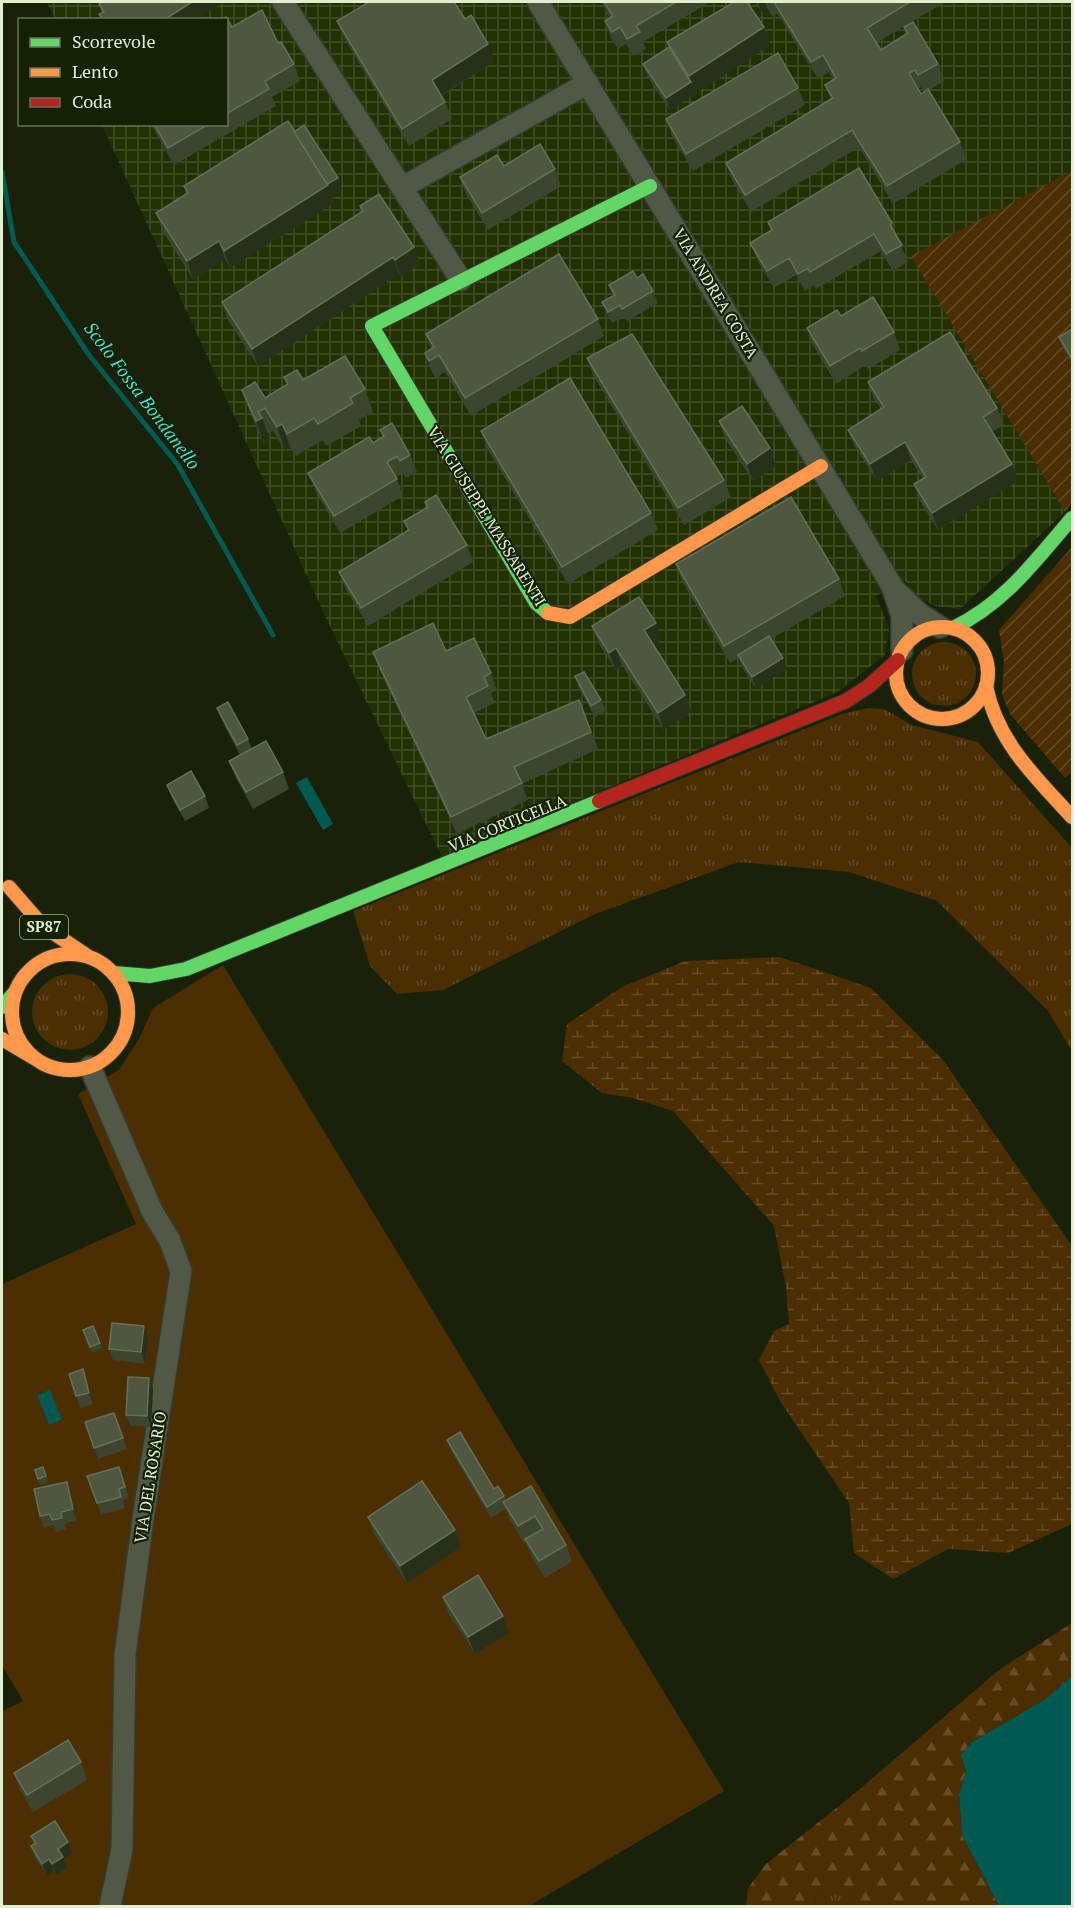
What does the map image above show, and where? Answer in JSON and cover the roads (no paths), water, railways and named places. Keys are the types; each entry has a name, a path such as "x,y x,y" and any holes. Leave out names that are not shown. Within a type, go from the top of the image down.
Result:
{"main road":[{"name":"VIA GIUSEPPE MASSARENTI","path":"650,186 372,326 536,603 547,614 558,618 570,617 821,466"},
{"path":"914,709 906,702 897,682 900,655 915,636 971,620 1006,592 1072,518"},
{"path":"993,617 1006,592"},
{"path":"947,627 976,642 986,658"},
{"path":"987,637 986,686 990,711 1009,746 1072,817"},
{"name":"VIA CORTICELLA","path":"113,973 150,976 186,969 846,701 869,686 900,655"},
{"path":"951,718 973,707 986,686"},
{"path":"846,701 863,698 885,700 938,719 951,718 973,725"},
{"path":"990,734 1009,746"},
{"name":"SP87","path":"2,873 21,921"},
{"name":"SP87","path":"9,887 43,927 64,943 89,957"},
{"path":"2,1007 26,974 48,958 75,954 89,957 113,973 126,997 127,1025"},
{"name":"SP87","path":"26,957 26,974"},
{"path":"152,992 186,969"},
{"path":"15,992 12,1006 14,1028 23,1047 34,1058"},
{"path":"2,1039 48,1066 60,1069 90,1067 112,1052 141,1003"}],"street":[{"path":"283,2 461,280"},
{"name":"VIA ANDREA COSTA","path":"538,2 892,586 902,616 900,655"},
{"path":"403,187 588,83"},
{"name":"VIA ANDREA COSTA","path":"892,586 921,615 947,627"},
{"name":"VIA DEL ROSARIO","path":"90,1067 152,1211 170,1241 181,1271 143,1519 125,1655 122,1849 110,1906"}],"water":[{"path":"307,777 333,824 323,830 296,783"},
{"path":"50,1390 62,1420 49,1425 37,1395"},
{"path":"1072,1676 1072,1906 999,1906 962,1835 959,1794 966,1772 961,1755 972,1742 1044,1700"}],"waterway":[{"name":"Scolo Fossa Bondanello","path":"2,172 14,242 89,355 178,465 273,635"}]}
